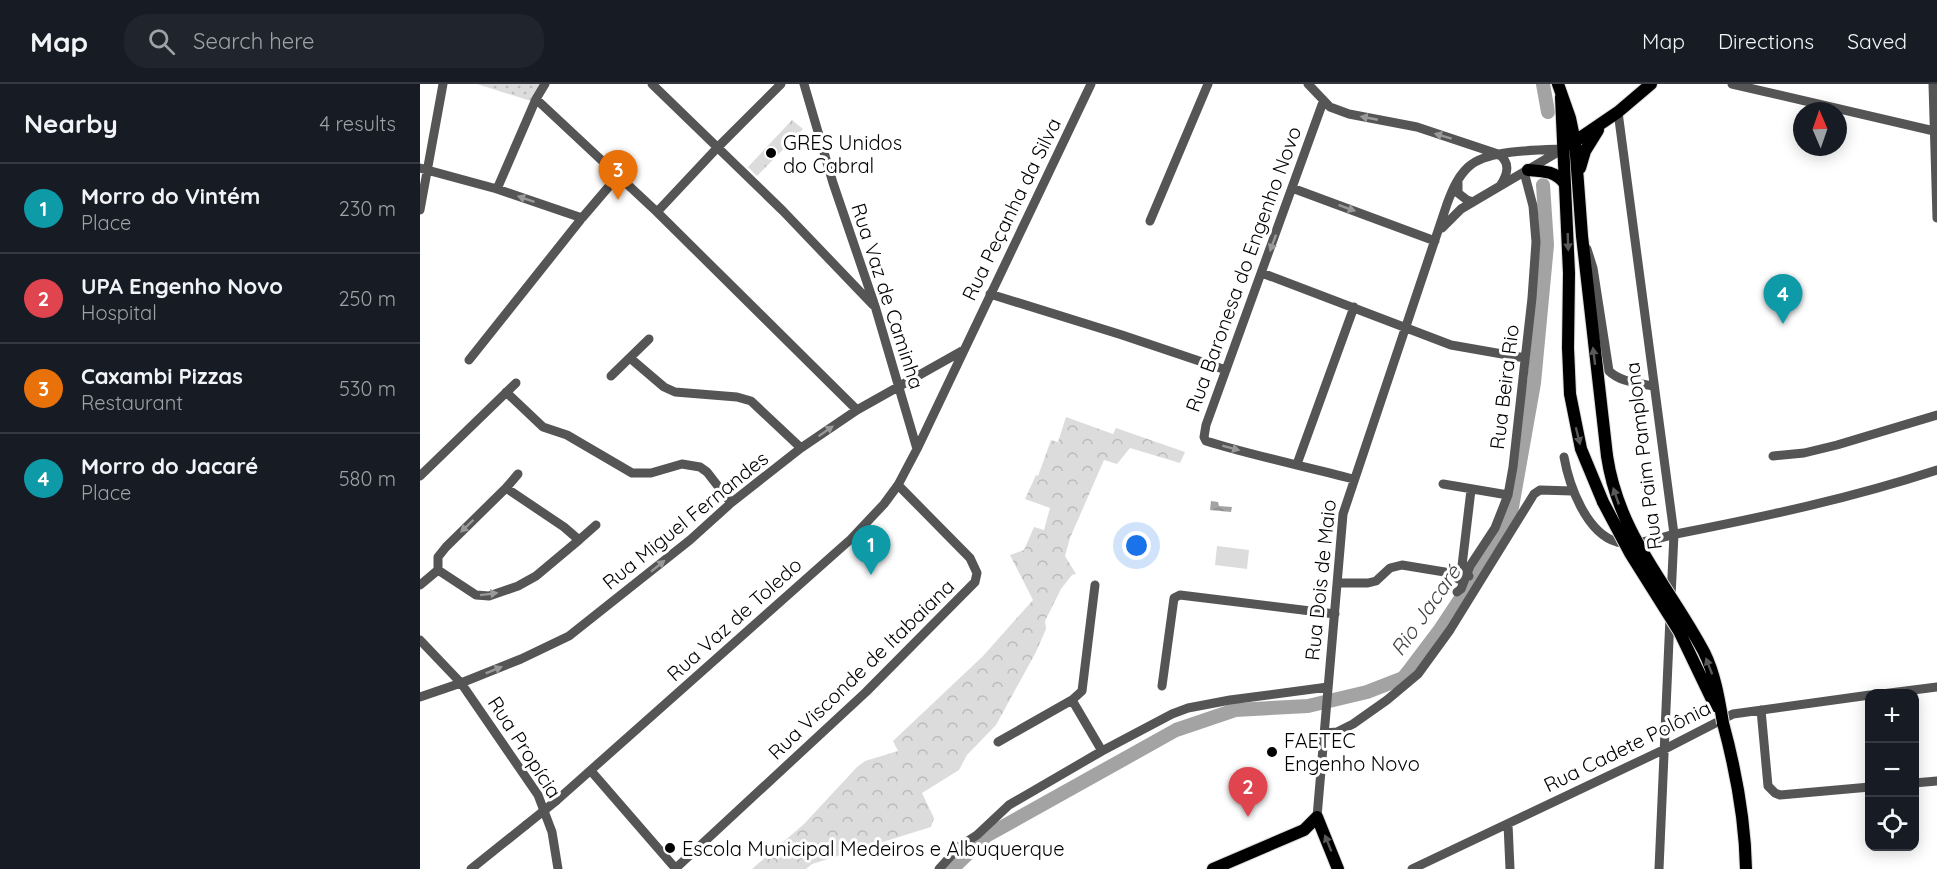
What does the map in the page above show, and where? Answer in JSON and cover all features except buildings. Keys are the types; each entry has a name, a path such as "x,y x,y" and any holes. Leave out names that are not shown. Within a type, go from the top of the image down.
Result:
{"main road":[{"path":"1558,84 1564,149 1582,236 1606,456 1614,494 1635,540 1704,653 1716,685 1736,775 1746,869"},
{"path":"1564,149 1618,112 1651,84"},
{"path":"1561,97 1570,118 1575,142 1571,182 1570,394 1581,449 1603,502 1630,553 1679,631 1723,723"},
{"path":"1571,182 1585,152 1604,122"},
{"path":"1526,171 1551,172 1571,182"},
{"path":"1213,869 1304,830 1317,817"},
{"name":"Rua Dois de Maio","path":"1317,817 1338,869"}],"street":[{"path":"420,210 423,169 443,84"},
{"path":"497,189 536,99 545,84"},
{"path":"652,84 803,231 875,306"},
{"path":"657,212 781,84"},
{"name":"Rua Vaz de Caminha","path":"804,84 833,183 875,306 917,449"},
{"name":"Rua Peçanha da Silva","path":"963,350 1091,84"},
{"path":"1150,221 1208,84"},
{"path":"1308,84 1330,107 1349,114 1417,128 1498,154 1506,160 1507,165 1505,178 1500,186"},
{"path":"1732,84 1934,131"},
{"path":"1933,84 1937,218"},
{"path":"536,99 657,212 857,410"},
{"name":"Rua Baronesa do Engenho Novo","path":"1323,102 1203,434 1206,441 1353,479"},
{"name":"Rua Paim Pamplona","path":"1618,112 1674,534 1659,869"},
{"path":"1473,202 1458,193 1459,179 1471,165 1498,154 1564,149"},
{"path":"1293,188 1437,237 1454,215 1564,149"},
{"path":"423,169 497,189 582,218"},
{"name":"Rua Beira Rio","path":"1470,576 1496,528 1508,495 1525,358 1536,242 1533,206 1526,171"},
{"path":"469,360 582,218 618,177"},
{"name":"Rua Dois de Maio","path":"1317,817 1343,514 1447,204 1459,179"},
{"path":"1582,236 1593,268 1609,370 1616,377 1627,381 1653,386"},
{"path":"1262,273 1451,345 1525,358"},
{"path":"990,294 1226,370"},
{"path":"1297,464 1354,307"},
{"path":"611,376 649,339"},
{"name":"Rua Miguel Fernandes","path":"420,697 461,683 546,648 569,636 801,448 857,410 963,350"},
{"name":"Rua Vaz de Toledo","path":"471,869 591,771 874,516 898,485 963,350"},
{"path":"630,358 664,387 675,392 737,397 751,401 801,448"},
{"path":"420,476 516,382"},
{"path":"506,392 530,417 543,426 567,435 632,472 651,473 682,464 700,467 707,472 731,503"},
{"path":"1773,456 1804,453 1837,445 1937,415"},
{"path":"1564,457 1572,491 1596,528 1604,536 1620,542 1647,540 1713,527 1861,492 1937,470"},
{"path":"518,474 440,553 438,570 476,595 489,596 518,586 536,576 596,525"},
{"path":"1443,484 1508,495"},
{"name":"Rua Visconde de Itabaiana","path":"676,869 866,692 975,582 977,573 970,558 898,485"},
{"path":"506,488 564,527 579,540"},
{"path":"1324,734 1348,727 1410,682 1450,630 1470,576 1471,490"},
{"path":"1457,592 1454,588 1470,576 1513,528 1534,494 1540,490 1572,491"},
{"path":"1620,542 1660,612 1669,638"},
{"path":"1338,583 1376,581 1395,566 1402,565 1470,576"},
{"path":"420,585 438,570"},
{"path":"998,742 1079,696 1083,688 1095,585"},
{"path":"1161,686 1174,598 1180,595 1335,614"},
{"name":"Rua Propícia","path":"420,640 461,683 538,795 552,832 558,869"},
{"path":"1919,689 1937,687"},
{"path":"939,869 960,846 977,835 1009,805 1154,722 1188,708 1230,700 1327,692"},
{"name":"Rua Cadete Polônia","path":"1412,869 1663,750 1733,714 1865,696"},
{"path":"1072,700 1102,751"},
{"path":"1761,710 1768,786 1775,793 1780,795 1865,787"},
{"path":"591,771 676,869"},
{"path":"1919,783 1937,781"},
{"path":"1508,824 1510,869"}],"green space":[{"path":"477,84 540,84 531,101"},
{"name":"GRES Unidos do Cabral","path":"792,120 803,129 757,176 748,167"},
{"path":"1066,417 1113,434 1116,428 1185,452 1180,463 1130,448 1117,464 1104,460 1070,538 1065,556 1076,574 1072,575 1061,589 1045,621 1046,629 1036,652 996,725 967,755 959,770 922,793 934,818 931,827 812,864 806,869 752,869 804,824 857,767 865,761 898,751 893,741 983,656 1033,600 1010,555 1024,550 1034,527 1044,530 1050,508 1025,499 1036,475 1038,476 1051,440 1058,442"},
{"path":"1217,546 1249,550 1247,569 1215,565"}],"water":[{"path":"1211,501 1218,502 1219,506 1232,507 1231,512 1210,510"}],"waterway":[{"name":"Rio Jacaré","path":"1543,84 1548,112"},
{"name":"Rio Jacaré","path":"952,869 986,836 1176,730 1235,710 1308,706 1367,692 1403,678 1439,631 1490,554 1511,513 1534,383 1547,245 1543,185"}],"place":[{"name":"GRES Unidos do Cabral","path":"771,153"},
{"name":"Caxambi Pizzas","path":"618,200"},
{"name":"Morro do Jacaré","path":"1783,324"},
{"name":"Morro do Vintém","path":"871,575"},
{"name":"FAETEC Engenho Novo","path":"1272,752"},
{"name":"UPA Engenho Novo","path":"1248,817"},
{"name":"Escola Municipal Medeiros e Albuquerque","path":"670,848"}]}
